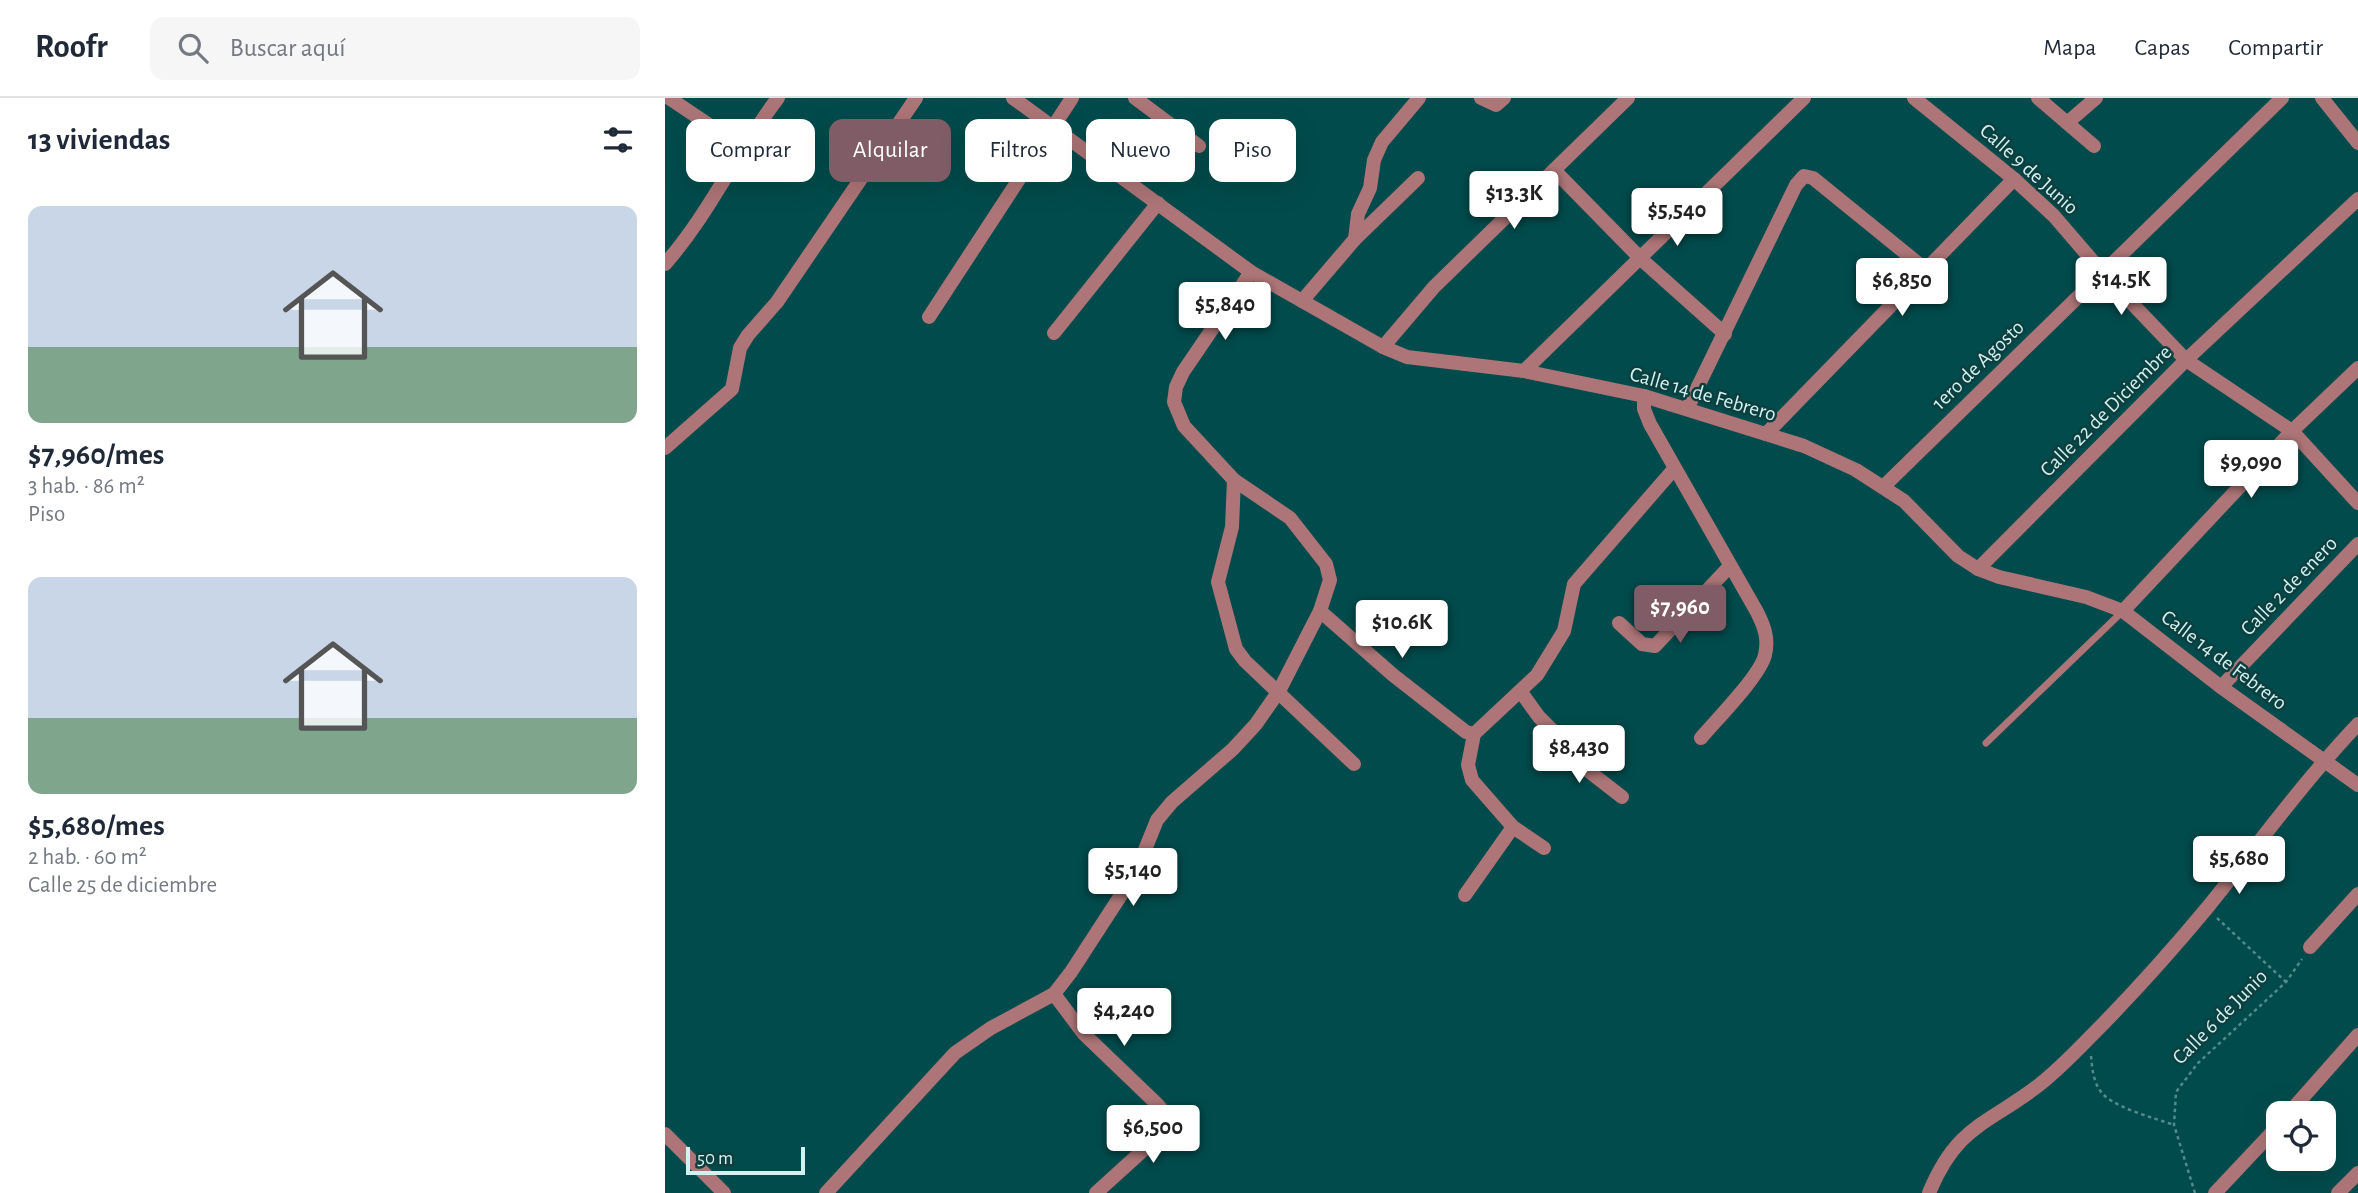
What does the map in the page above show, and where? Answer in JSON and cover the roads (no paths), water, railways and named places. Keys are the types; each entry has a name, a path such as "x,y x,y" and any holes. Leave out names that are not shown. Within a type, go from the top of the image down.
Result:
{"street":[{"path":"669,98 700,119"},
{"path":"763,119 778,98"},
{"path":"665,448 732,389 740,348 777,302 916,98"},
{"name":"Calle 14 de Febrero","path":"1013,98 1041,119"},
{"path":"1058,119 1072,98"},
{"path":"1135,98 1199,146"},
{"path":"1356,239 1358,215 1370,188 1374,160 1382,142 1419,98"},
{"path":"1481,98 1496,105 1504,98"},
{"path":"1383,347 1434,287 1628,98"},
{"path":"1524,371 1804,98"},
{"name":"Calle 9 de Junio","path":"1914,98 2014,179 2054,216 2103,273 2186,360 2292,431 2358,503"},
{"path":"2038,98 2094,146"},
{"path":"2067,123 2096,98"},
{"name":"1ero de Agosto","path":"1883,487 2282,98"},
{"path":"2322,98 2358,142"},
{"name":"Calle 14 de Febrero","path":"1072,141 1251,272 1383,347 1407,357 1524,371 1644,396 1804,446 1905,501 1958,556 1978,569 1999,577 2086,597 2123,611 2221,687 2358,785"},
{"path":"1554,170 1641,259 1725,334"},
{"path":"1687,408 1796,185 1804,176 1813,178 1925,269"},
{"path":"1302,301 1356,239 1418,178"},
{"path":"1766,434 2014,179"},
{"path":"665,264 724,182"},
{"path":"929,317 1016,182"},
{"name":"Calle 22 de Diciembre","path":"1978,569 2186,360 2358,200"},
{"path":"1054,333 1158,203"},
{"path":"826,1193 954,1053 991,1028 1054,994 1136,872 1157,820 1189,786 1233,749 1256,724 1279,691 1320,611 1331,580 1317,551 1290,518 1234,480 1184,426 1174,402 1176,387 1183,372 1251,272"},
{"path":"2123,611 2292,431 2358,368"},
{"path":"1644,396 1644,409 1650,424 1765,628 1765,657 1756,672 1701,738"},
{"path":"1544,848 1513,827 1472,780 1468,765 1474,734 1537,675 1564,631 1574,584 1674,469"},
{"path":"1234,480 1232,527 1218,582 1236,649 1354,764"},
{"name":"Calle 2 de enero","path":"2221,687 2358,544"},
{"path":"1619,623 1641,644 1655,646 1729,567"},
{"path":"1320,611 1393,676 1421,694 1466,732 1474,734"},
{"path":"1521,692 1539,717 1558,736 1568,755 1622,797"},
{"path":"1929,1193 1944,1161 1965,1136 2002,1108 2038,1086 2130,998 2207,908 2324,760 2358,724"},
{"path":"1465,895 1513,827"},
{"path":"2310,947 2358,894"},
{"path":"1054,994 1084,1034 1159,1105 1167,1117 1161,1134 1096,1193"},
{"path":"2300,1101 2358,1035"},
{"path":"665,1134 724,1193"},
{"path":"2215,1193 2266,1139"},
{"path":"2344,1191 2358,1173"}],"lane":[{"path":"1986,743 2123,611"}]}
